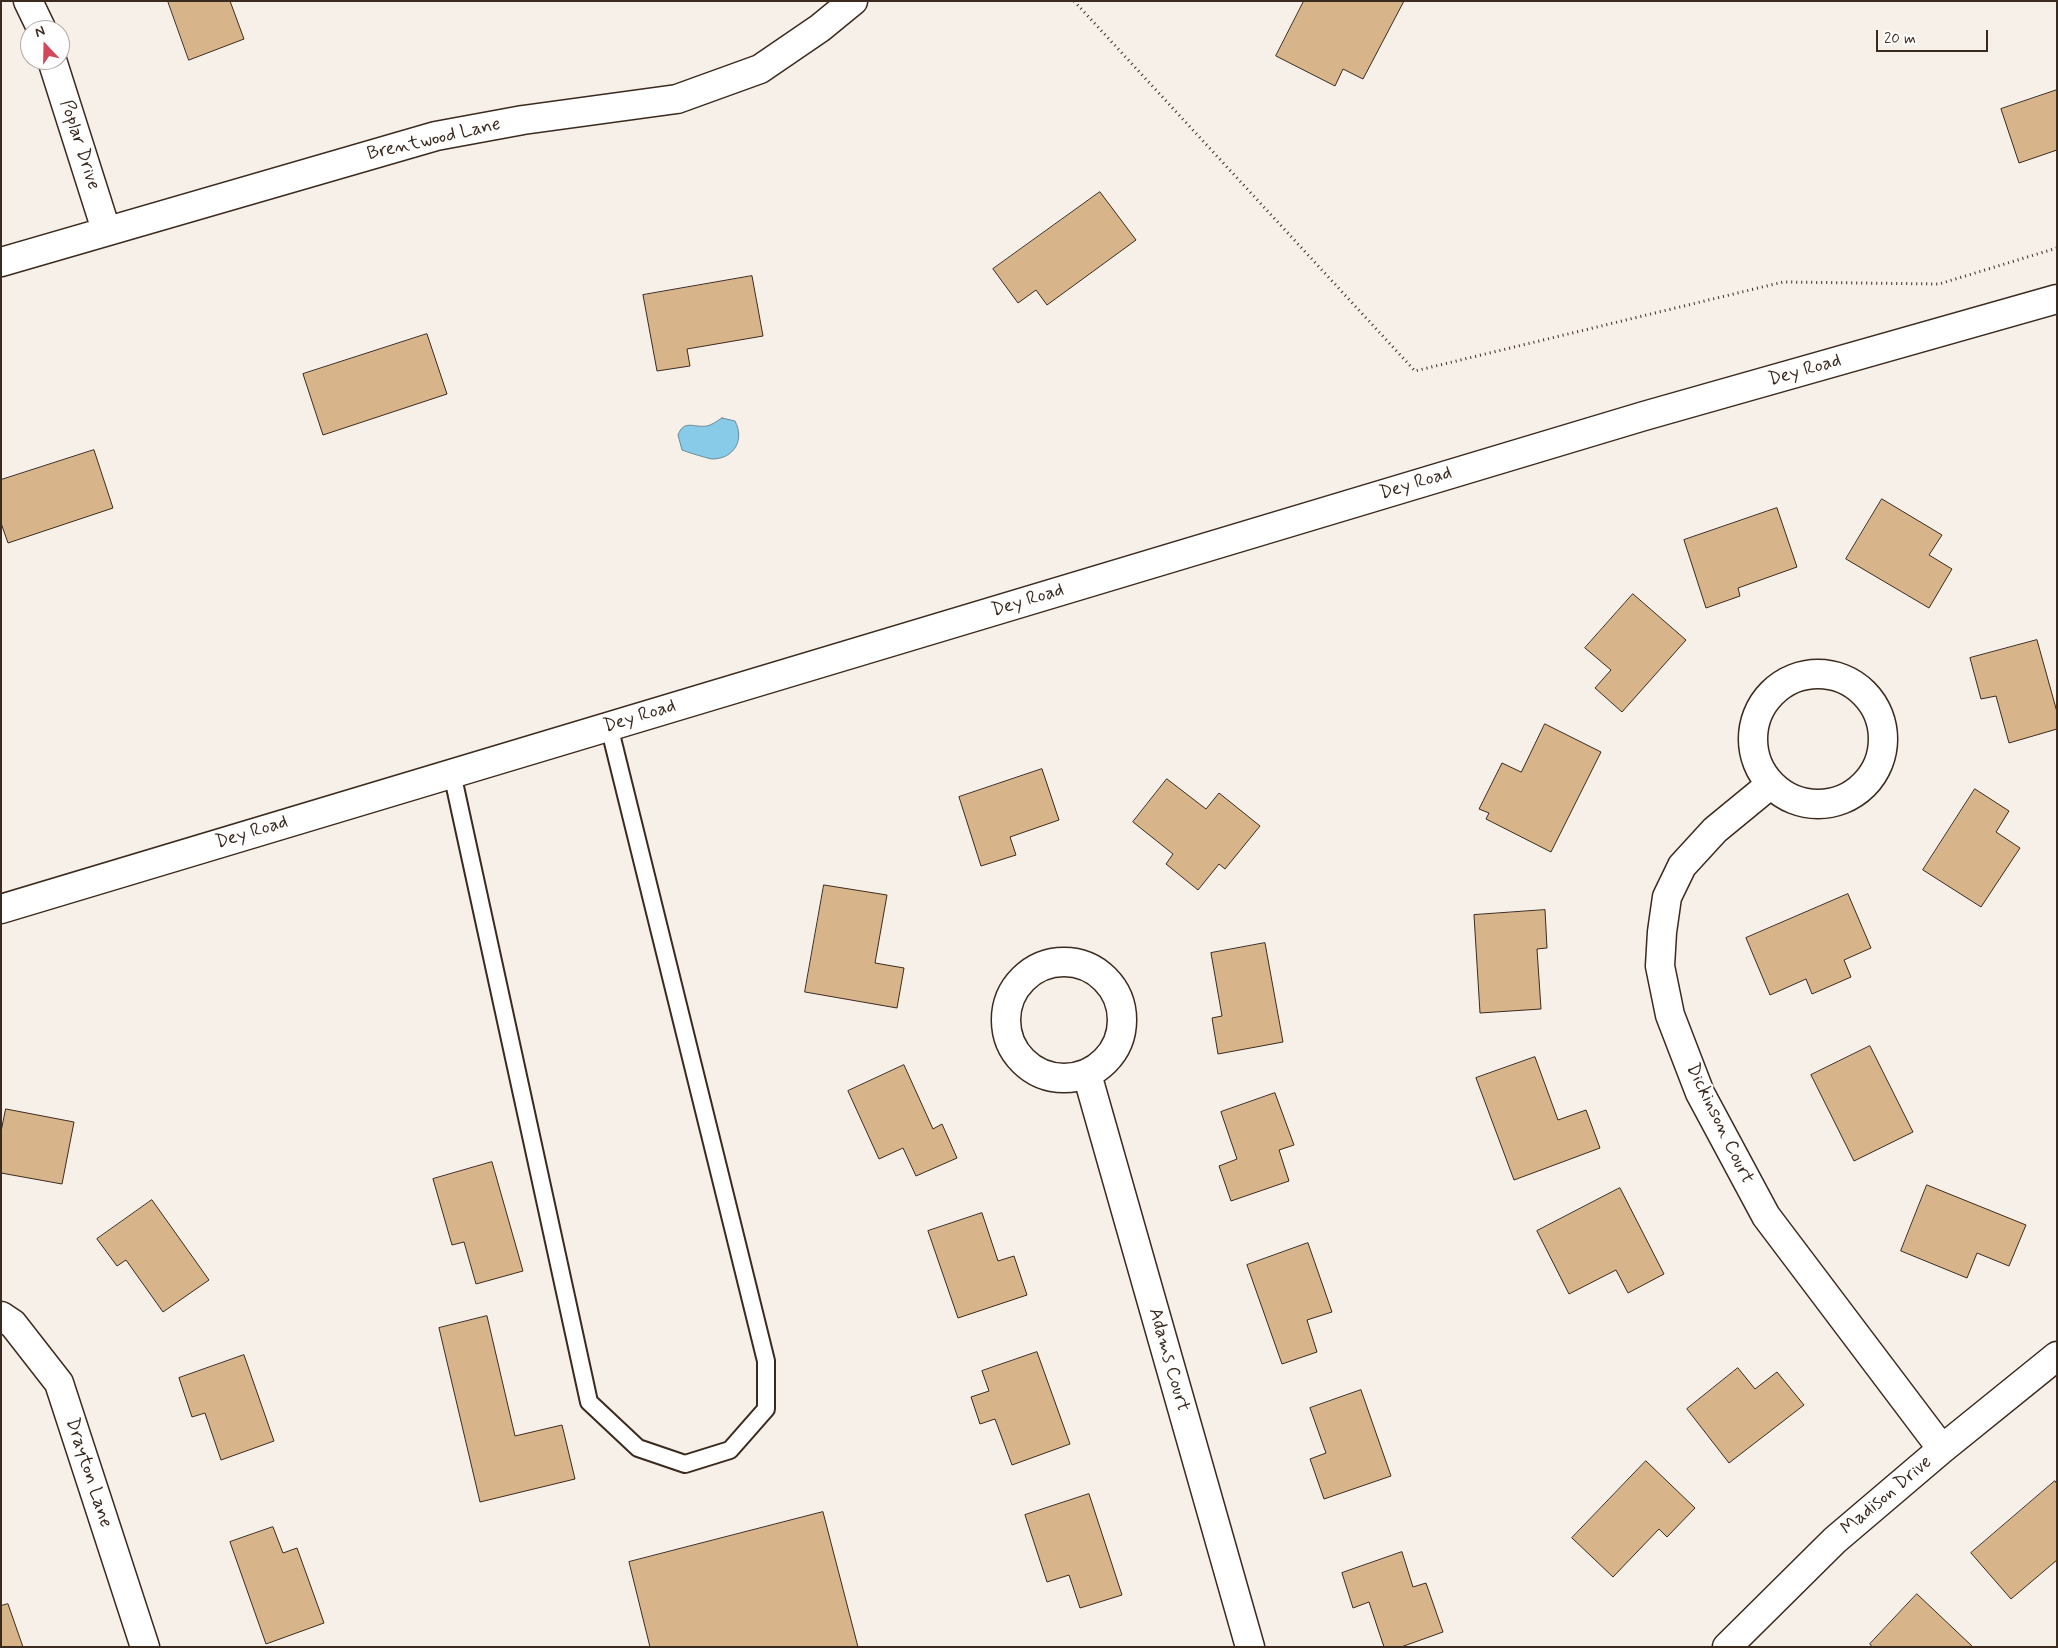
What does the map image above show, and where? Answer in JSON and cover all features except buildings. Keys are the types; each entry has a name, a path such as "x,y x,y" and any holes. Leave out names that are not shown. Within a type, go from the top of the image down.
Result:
{"street":[{"path":"28,1 37,20"},
{"name":"Brentwood Lane","path":"1,262 106,230 436,136 523,120 676,99 760,69 820,28 853,1"},
{"name":"Poplar Drive","path":"55,70 106,230"},
{"name":"Dey Road","path":"1,909 1644,416 2057,299"},
{"path":"1822,673 1851,682 1869,697 1881,717 1884,732 1881,758 1876,771 1861,788 1838,801 1821,804 1796,800 1785,795 1771,784 1759,766 1754,752 1753,727 1760,709 1776,688 1800,675 1822,673"},
{"name":"Dickinson Court","path":"1771,784 1715,830 1682,866 1668,897 1662,932 1660,966 1670,1015 1700,1094 1766,1216 1942,1449"},
{"path":"1061,961 1079,963 1096,970 1109,982 1119,999 1123,1017 1121,1035 1114,1052 1098,1068 1087,1074 1067,1079 1049,1077 1032,1069 1018,1057 1009,1041 1005,1023 1007,1004 1014,988 1026,974 1043,965 1061,961"},
{"name":"Adams Court","path":"1087,1074 1250,1647"},
{"name":"Drayton Lane","path":"1,1316 13,1324 59,1383 145,1647"},
{"name":"Madison Drive","path":"1730,1646 1835,1540 1942,1449 2057,1356"}],"lane":[{"path":"452,773 589,1402 638,1448 685,1464 730,1450 766,1409 766,1361 609,726"}],"path":[{"path":"1074,1 1416,371 1784,282 1938,284 2057,248"}],"water":[{"path":"722,418 735,421 738,428 738,441 732,452 726,456 712,459 682,450 678,435 683,427 690,425 707,426"}]}
